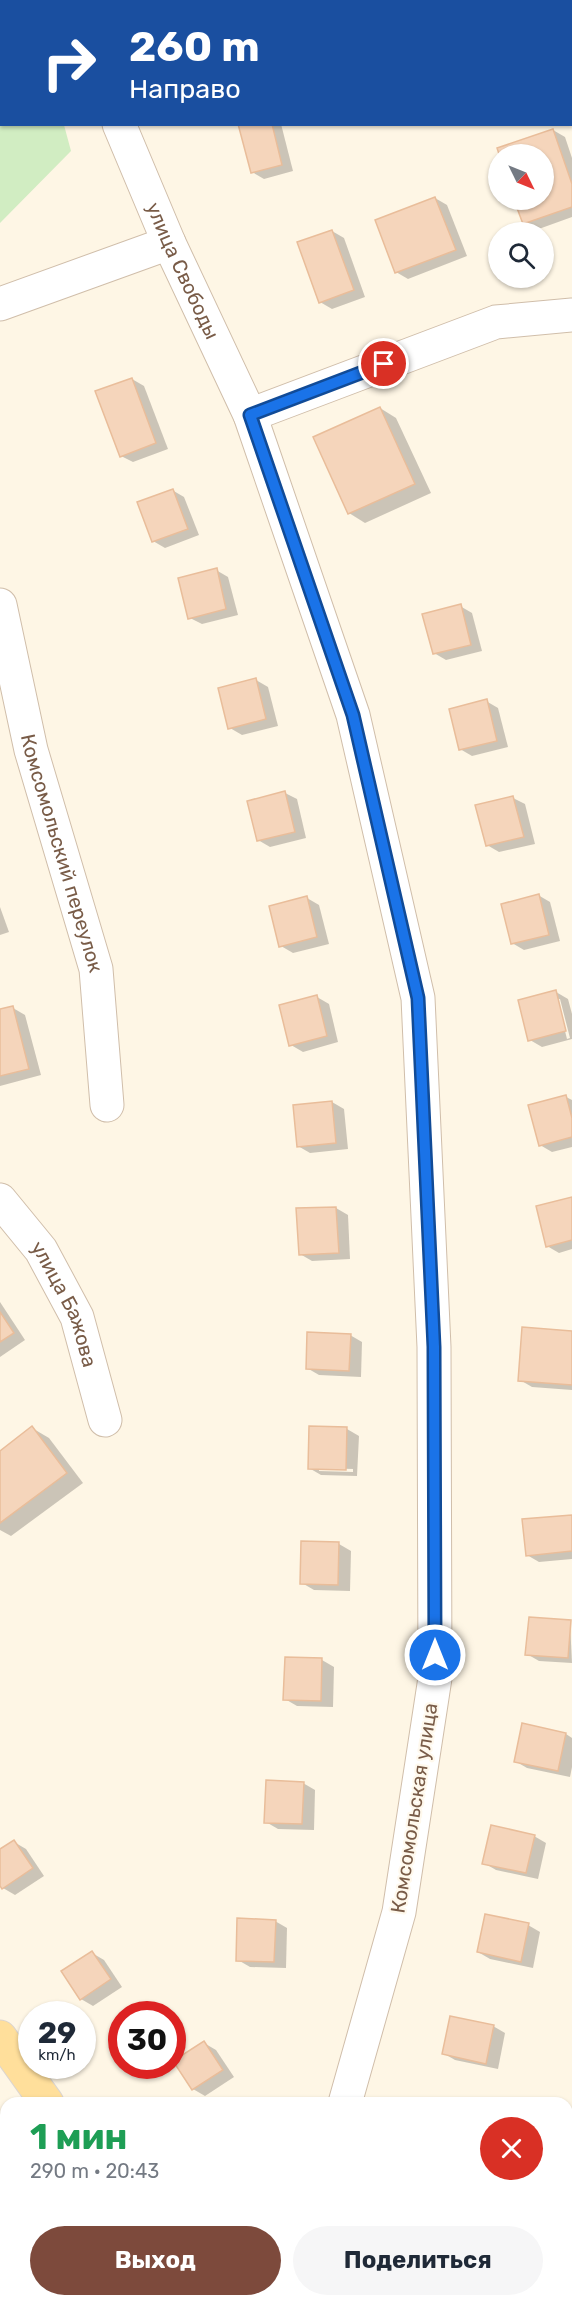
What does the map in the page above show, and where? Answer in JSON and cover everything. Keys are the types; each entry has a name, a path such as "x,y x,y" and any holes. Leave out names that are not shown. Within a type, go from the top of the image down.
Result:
{"main road":[{"path":"0,2037 43,2097"}],"street":[{"name":"улица Свободы","path":"120,126 169,243 250,415"},
{"path":"0,304 169,243"},
{"path":"250,415 496,322 572,315"},
{"name":"Комсомольская улица","path":"250,415 353,715 418,998 434,1347 435,1678 399,1912 347,2097"},
{"name":"Комсомольский переулок","path":"0,605 31,750 96,969 107,1106"},
{"name":"улица Бажова","path":"0,1200 41,1250 77,1317 105,1420"}],"green space":[{"path":"0,126 64,126 71,151 0,223"}],"building":[{"path":"239,126 272,126 282,165 251,173"},
{"path":"553,129 572,184 572,207 529,222 522,222 518,210 554,210 554,144 509,144"},
{"path":"435,197 456,250 395,273 375,220"},
{"path":"332,230 354,290 319,303 297,242"},
{"path":"132,378 156,443 120,457 95,391"},
{"path":"380,407 415,484 348,514 313,437"},
{"path":"173,489 188,529 152,542 137,502"},
{"path":"217,568 226,609 188,619 178,578"},
{"path":"461,604 471,645 433,654 422,614"},
{"path":"256,678 266,719 228,729 218,688"},
{"path":"487,699 497,741 459,750 449,709"},
{"path":"285,791 295,832 257,841 247,801"},
{"path":"513,796 524,837 486,846 475,805"},
{"path":"539,894 549,935 511,944 501,904"},
{"path":"307,896 317,937 279,947 269,906"},
{"path":"556,990 566,1031 528,1041 518,1000"},
{"path":"317,995 327,1036 289,1046 279,1005"},
{"path":"13,1006 29,1069 0,1076 0,1009"},
{"path":"566,1095 572,1118 572,1137 539,1146 528,1105"},
{"path":"332,1101 336,1143 297,1147 293,1105"},
{"path":"572,1197 572,1240 546,1247 536,1206"},
{"path":"336,1207 339,1253 299,1255 296,1208"},
{"path":"0,1312 14,1333 0,1342"},
{"path":"522,1327 572,1331 572,1385 518,1381"},
{"path":"307,1332 351,1334 349,1371 306,1369"},
{"path":"32,1426 67,1473 0,1523 0,1451"},
{"path":"309,1426 347,1427 346,1470 308,1469"},
{"path":"572,1515 572,1551 526,1556 522,1519"},
{"path":"301,1541 339,1542 338,1585 300,1584"},
{"path":"529,1617 571,1620 568,1658 525,1655"},
{"path":"285,1657 322,1658 321,1701 283,1700"},
{"path":"522,1723 566,1733 558,1771 514,1762"},
{"path":"266,1780 304,1782 302,1824 264,1823"},
{"path":"491,1825 535,1835 526,1873 482,1864"},
{"path":"14,1840 33,1868 2,1889 0,1886 0,1849"},
{"path":"485,1914 529,1923 521,1962 477,1952"},
{"path":"237,1918 276,1920 274,1962 236,1961"},
{"path":"92,1951 111,1979 80,2000 61,1971"},
{"path":"450,2016 494,2025 486,2064 442,2054"},
{"path":"204,2041 223,2070 192,2090 185,2079 186,2053"}],"route":[{"path":"384,364 250,415 353,715 418,998 434,1347 435,1655"}]}
